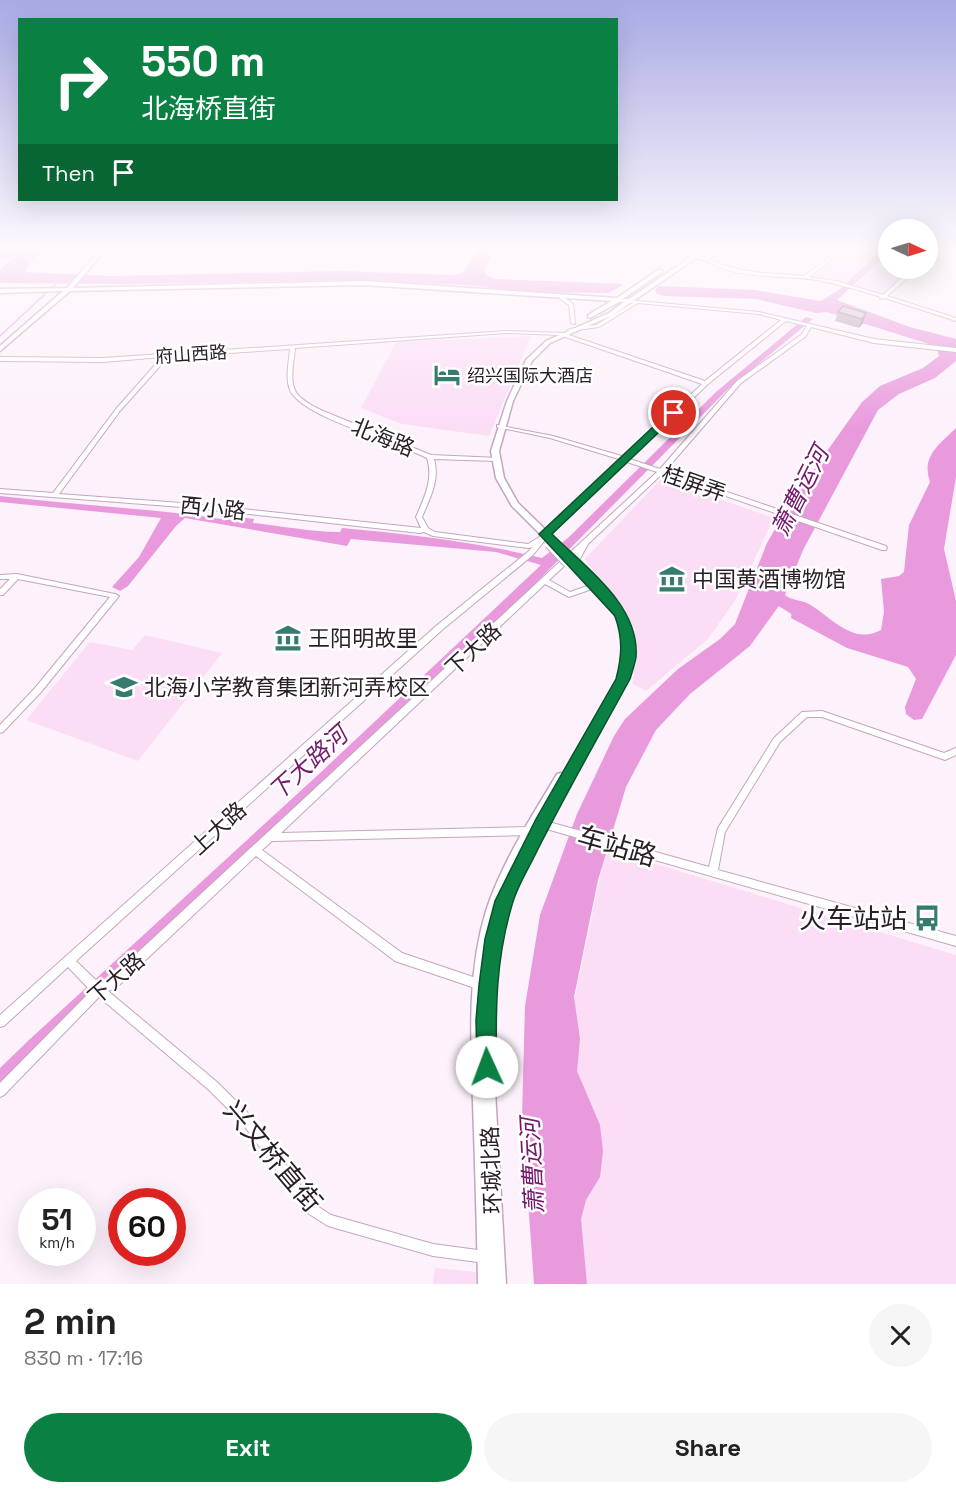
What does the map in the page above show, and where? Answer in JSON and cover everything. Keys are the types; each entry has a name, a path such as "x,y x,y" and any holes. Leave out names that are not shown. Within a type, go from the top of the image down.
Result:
{"main road":[{"path":"0,344 42,309"},
{"path":"0,349 43,309"},
{"name":"环城北路","path":"498,1284 485,1020 494,939 504,901 542,824 623,679 629,656 627,631 621,615 612,602 511,506 497,478 492,452 510,401 529,360 537,350 603,309"},
{"name":"环城北路","path":"500,427 506,400 533,348 551,334 611,314 616,309"},
{"name":"环城北路","path":"486,1284 477,1021 478,984 485,939 496,898 530,831 619,678 625,656 623,631 615,616 571,562"}],"street":[{"path":"571,309 572,327 597,326 625,309"},
{"path":"726,309 795,321 849,336 904,346 956,350"},
{"path":"919,309 956,320"},
{"name":"上大路","path":"0,1022 439,628 547,539 706,382 785,319"},
{"name":"下大路","path":"0,1091 98,990 112,984 545,581 586,539 661,472 739,382 803,336 810,325"},
{"name":"府山西路","path":"0,359 81,361 507,332 561,334 706,382"},
{"name":"北海路","path":"293,346 291,382 296,395 313,409 430,457 435,468 433,480 419,517 425,529"},
{"path":"56,494 118,410 166,356"},
{"name":"桂屏弄","path":"500,427 551,437 626,459 884,548"},
{"path":"430,457 495,459"},
{"name":"西小路","path":"0,491 195,506 420,531 425,529"},
{"path":"425,529 433,534 529,546 547,539"},
{"path":"571,562 586,539"},
{"path":"0,593 17,576"},
{"path":"0,577 17,576 115,596 38,690 0,730"},
{"path":"545,581 569,595 590,587"},
{"path":"713,873 721,831 777,740 805,714 822,714 945,757 956,751"},
{"path":"269,837 530,831 542,824"},
{"name":"车站路","path":"542,824 956,941"},
{"path":"256,851 399,957 478,984"},
{"name":"兴文桥直街","path":"69,961 98,990 213,1086 247,1120 310,1208 328,1220 433,1250 485,1257"}],"shaded area":[{"name":"绍兴国际大酒店","path":"531,336 489,436 402,424 361,408 396,342"},
{"name":"中国黄酒博物馆","path":"661,479 774,518 736,599 708,639 646,691 633,684 635,629 585,559"},
{"name":"北海小学教育集团新河弄校区","path":"145,635 222,653 138,761 26,720 90,642 132,650"},
{"path":"606,849 956,955 956,1284 581,1284 572,1011"},
{"path":"435,1268 477,1272 478,1284 433,1284"}],"water":[{"name":"萧曹运河","path":"799,309 861,309 910,327 956,339 956,361 935,378 899,394 878,410 803,550 785,595 807,603 851,632 870,634 881,630 884,612 881,579 899,576 904,572 909,525 930,482 928,465 930,458 938,446 956,428 956,477 944,549 956,601 956,655 922,719 914,720 906,714 905,707 916,679 908,667 847,648 791,618 792,610 781,603 750,646 690,694 656,730 626,787 598,880 574,997 580,1039 577,1071 600,1125 603,1151 600,1177 586,1200 581,1219 587,1284 534,1284 522,1116 525,1006 540,915 577,814 614,736 625,719 678,669 720,639 735,624 767,543 790,503 862,402 880,386 923,368 939,356 937,349 929,344 827,312 816,313"},
{"path":"806,317 813,319 728,389 524,595 202,893 0,1087 0,1068 29,1040 319,774 541,565 496,552 351,539 347,546 185,518 128,586 120,591 112,587 139,557 161,518 0,502 0,496 222,519 225,515 254,519 253,523 318,531 340,532 342,528 392,533 468,543 542,558 568,538 716,392"}],"building":[{"path":"841,309 853,309 866,313 862,319 838,312"}],"waterway":[{"path":"0,336 29,309"},
{"path":"435,540 454,542"},
{"path":"774,599 799,615"}],"place":[{"name":"绍兴国际大酒店","path":"447,375"},
{"name":"中国黄酒博物馆","path":"672,579"},
{"name":"王阳明故里","path":"288,638"},
{"name":"北海小学教育集团新河弄校区","path":"124,687"},
{"name":"火车站站","path":"927,918"}],"route":[{"path":"487,1067 485,1020 488,985 494,939 504,901 542,824 623,679 629,656 627,631 621,615 612,602 545,534 674,413"}],"water label":[{"name":"下大路河","path":"308,763"}]}
